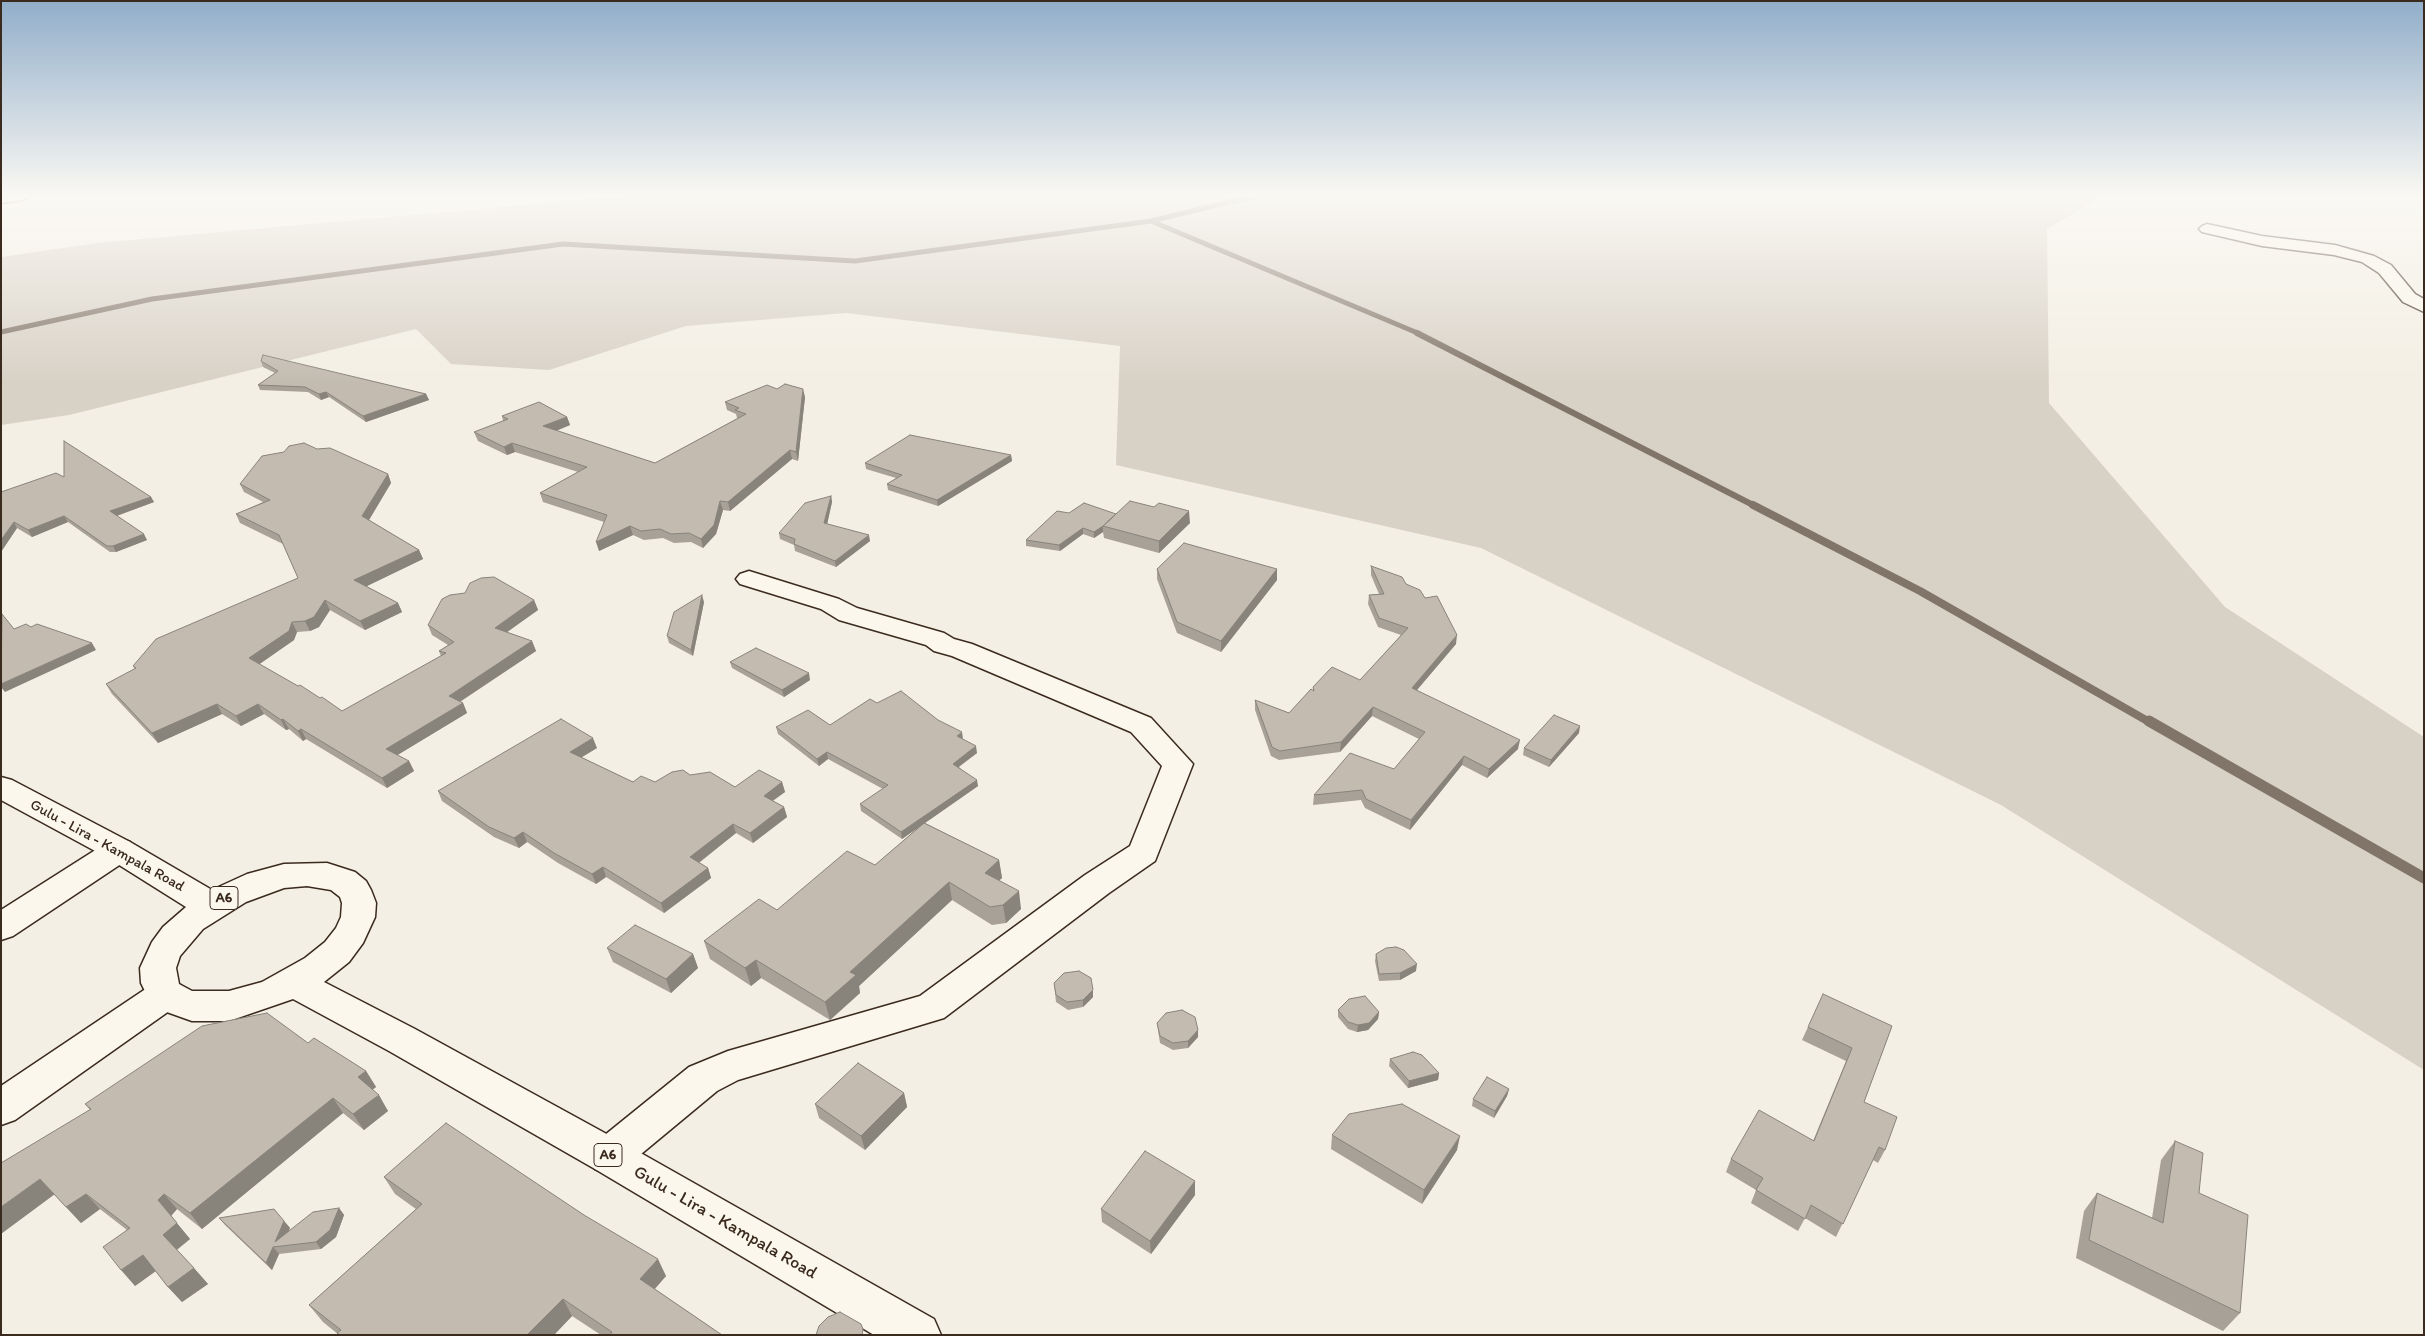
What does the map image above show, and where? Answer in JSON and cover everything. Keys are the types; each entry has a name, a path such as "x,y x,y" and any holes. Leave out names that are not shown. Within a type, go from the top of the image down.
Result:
{"street":[{"path":"2366,258 2385,270 2409,298 2424,307"},
{"path":"609,1156 703,1079 728,1067 832,1037 852,1029 931,1008 1097,884 1143,853 1178,764 1141,725 962,650 944,645 935,639 848,614 830,604 749,579"},
{"name":"Gulu - Lira - Kampala Road","path":"1,787 119,850 211,906"},
{"path":"1,927 119,850"},
{"name":"A6","path":"307,874 327,875 343,881 354,890 359,903 358,917 351,934 324,963 294,983 251,1001 229,1006 192,1006 177,1001 166,994 159,982 158,968 164,952 175,936 191,920 211,906 243,889 284,876 307,874"},
{"name":"Gulu - Lira - Kampala Road","path":"294,983 402,1040 609,1156 918,1335"},
{"path":"1,1108 166,994"}],"shaded area":[{"path":"1,258 2047,258 2049,403 2225,607 2424,737 2424,1070 2001,805 1481,548 1116,465 1120,346 846,313 686,326 549,370 451,364 416,329 69,415 1,425"}],"building":[{"path":"263,355 426,394 363,416 326,392 319,394 305,387 258,385 278,371 261,361"},
{"path":"785,384 803,389 796,452 790,450 728,502 720,501 714,525 701,539 689,533 671,534 660,529 641,531 630,526 596,542 607,515 540,493 587,467 512,443 504,447 474,432 508,419 502,416 539,402 567,417 543,426 655,463 746,414 735,410 739,408 725,402 767,385 777,389"},
{"path":"910,435 1011,455 937,500 887,484 902,475 865,463"},
{"path":"64,441 151,497 110,511 144,534 113,546 107,546 64,516 28,530 14,522 1,540 1,492 56,473 64,477"},
{"path":"304,443 317,449 330,448 388,474 362,516 419,550 354,580 398,603 360,621 325,600 314,617 305,621 292,622 289,631 249,658 298,686 300,685 320,698 322,697 342,711 446,653 439,651 454,642 428,625 442,599 450,595 465,593 470,583 481,578 494,577 534,600 495,628 532,641 449,696 463,703 386,749 409,761 382,778 301,729 298,731 283,719 281,720 258,704 236,716 217,704 152,733 106,684 136,668 133,666 156,639 298,578 279,535 236,514 270,500 240,484 262,456 284,452 289,446"},
{"path":"831,496 824,523 869,535 835,561 794,544 795,539 779,533 805,503"},
{"path":"1130,501 1154,507 1159,503 1189,511 1159,541 1103,526"},
{"path":"1084,503 1116,514 1094,532 1083,528 1059,545 1026,540 1057,511 1069,513"},
{"path":"1184,543 1277,569 1221,641 1177,622 1157,569"},
{"path":"1371,566 1402,577 1406,584 1420,590 1425,598 1437,596 1457,635 1412,688 1520,740 1489,769 1464,756 1411,820 1366,799 1362,790 1314,795 1350,753 1394,769 1425,732 1373,707 1341,742 1280,751 1272,747 1255,700 1289,713 1311,689 1314,691 1313,687 1332,667 1360,680 1408,628 1379,618 1369,595 1384,594"},
{"path":"702,595 691,650 667,636 674,612"},
{"path":"2,614 14,629 26,624 31,627 37,624 92,643 1,684"},
{"path":"756,648 809,673 782,690 730,662"},
{"path":"901,691 938,720 962,732 957,736 976,746 953,764 977,780 901,832 860,804 888,785 827,752 817,759 776,727 808,710 830,725 870,699 877,703"},
{"path":"1554,715 1580,726 1551,760 1524,748"},
{"path":"561,719 593,738 570,752 633,782 641,776 655,782 672,772 683,770 690,775 710,772 735,787 759,770 782,782 764,796 784,807 750,833 733,824 690,857 708,868 661,903 603,867 592,874 554,853 523,832 514,838 489,827 438,791"},
{"path":"924,823 999,860 985,873 1019,891 1003,905 990,907 949,882 850,972 856,975 825,1002 756,960 745,968 704,941 759,899 777,910 847,851 875,865"},
{"path":"635,925 693,954 666,979 607,948"},
{"path":"1396,947 1404,950 1417,964 1400,973 1379,974 1376,954 1386,948"},
{"path":"1079,971 1091,978 1093,990 1083,1000 1067,1002 1056,995 1054,983 1064,973"},
{"path":"1823,994 1892,1026 1864,1102 1897,1117 1885,1150 1879,1147 1843,1224 1811,1205 1805,1219 1756,1190 1763,1178 1731,1159 1759,1110 1814,1141 1852,1048 1808,1027"},
{"path":"1365,996 1379,1012 1369,1023 1358,1025 1348,1022 1338,1010 1349,999"},
{"path":"1182,1010 1195,1017 1198,1030 1188,1041 1173,1043 1160,1036 1157,1023 1166,1013"},
{"path":"267,1013 308,1043 314,1038 366,1071 358,1077 379,1095 353,1114 333,1098 190,1213 164,1194 158,1200 177,1223 163,1235 194,1268 168,1287 143,1255 121,1270 103,1247 130,1228 86,1194 66,1207 40,1179 1,1207 1,1163 91,1109 85,1104 202,1026"},
{"path":"1413,1052 1422,1055 1439,1073 1409,1081 1390,1059"},
{"path":"858,1063 904,1093 861,1136 815,1104"},
{"path":"1487,1077 1509,1089 1495,1111 1473,1099"},
{"path":"1402,1104 1460,1136 1424,1190 1332,1135 1349,1114"},
{"path":"446,1123 584,1215 658,1259 640,1279 722,1335 610,1335 612,1332 563,1299 527,1335 340,1335 337,1333 341,1330 309,1305 422,1204 384,1177"},
{"path":"2175,1141 2203,1153 2199,1193 2248,1215 2240,1313 2089,1240 2097,1193 2163,1223"},
{"path":"1145,1151 1195,1181 1150,1241 1101,1209"},
{"path":"339,1208 330,1230 316,1242 273,1247 266,1263 219,1218 274,1209 284,1221 275,1242 313,1212"},
{"path":"840,1312 861,1324 863,1329 862,1335 816,1335 819,1326 828,1317"}],"waterway":[{"path":"1,332 152,299 456,258"},
{"path":"809,258 855,261 875,258"},
{"path":"1240,258 1420,334"},
{"path":"1417,333 1755,506"},
{"path":"1753,505 1920,591 2151,723"},
{"path":"2149,721 2424,878"}]}
